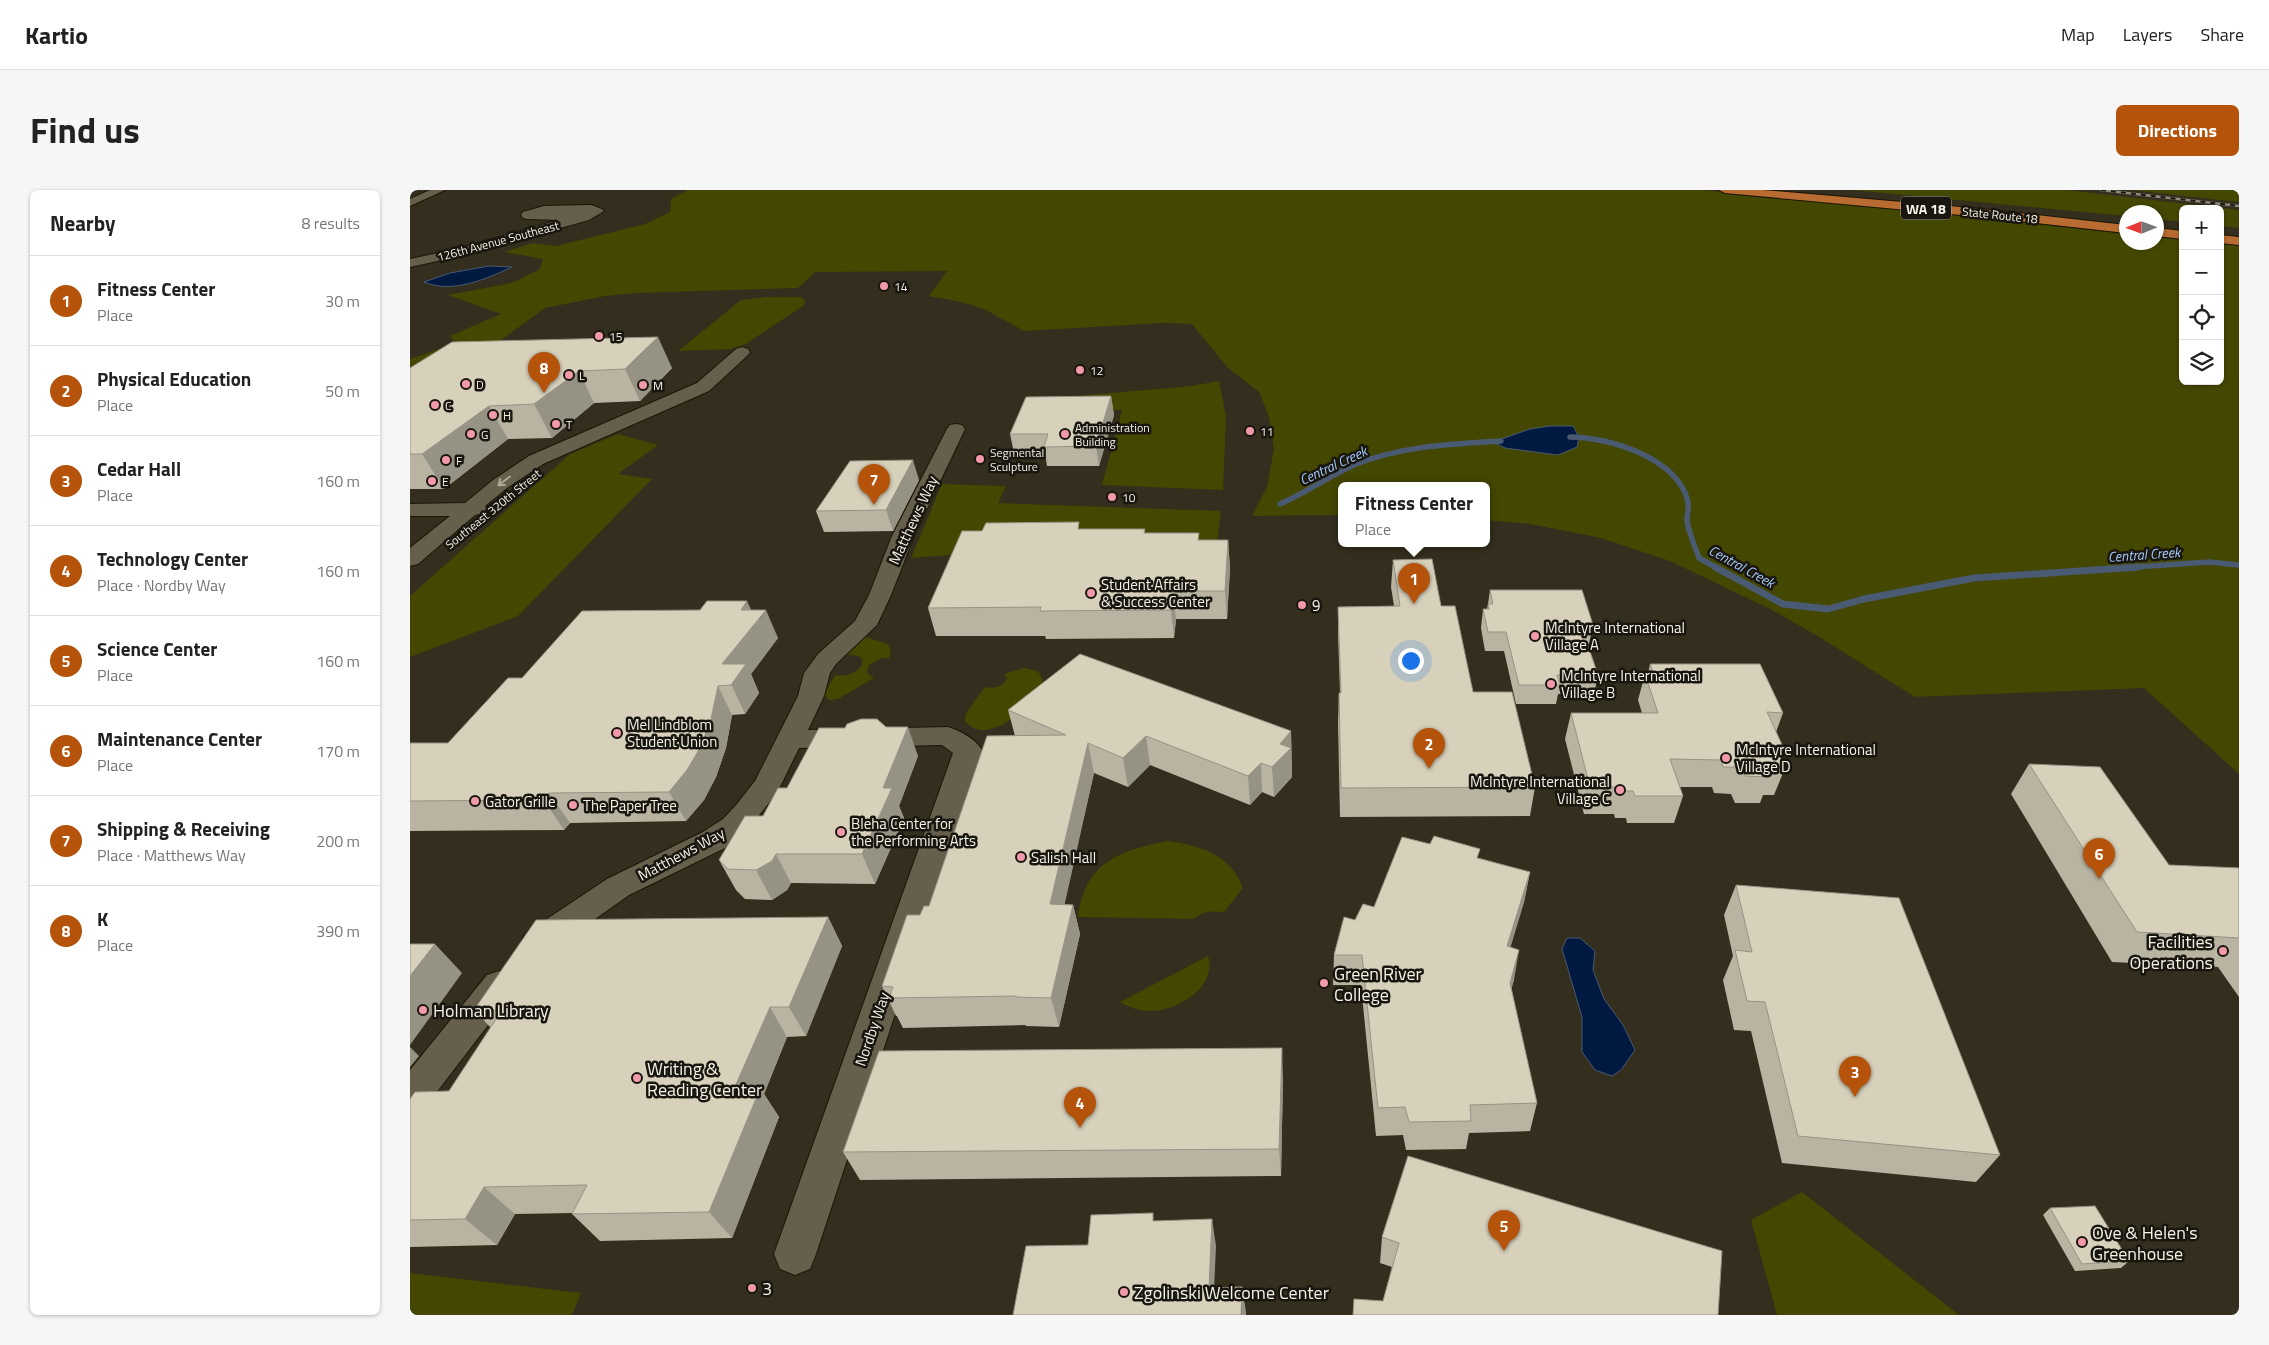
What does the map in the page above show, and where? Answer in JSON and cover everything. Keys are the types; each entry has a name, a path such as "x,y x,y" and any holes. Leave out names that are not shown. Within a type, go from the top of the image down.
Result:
{"highway":[{"name":"State Route 18","path":"1725,190 1963,211 2119,228"},
{"name":"State Route 18","path":"1828,190 2119,219"},
{"path":"2164,225 2179,227"},
{"path":"2224,231 2239,233"},
{"path":"2164,233 2179,235"},
{"path":"2224,239 2239,241"}],"street":[{"path":"410,203 439,190"},
{"name":"126th Avenue Southeast","path":"410,263 455,253 585,217"},
{"name":"Southeast 320th Street","path":"410,559 481,509 510,496 549,462 578,443 703,387 742,352"},
{"name":"Matthews Way","path":"410,1098 528,949 618,887 714,840 733,826 766,786 811,696 817,673 827,659 865,625 880,594 903,536 956,429"},
{"path":"410,510 481,509"},
{"name":"Southeast 320th Street","path":"410,578 481,509"},
{"name":"Nordby Way","path":"790,739 948,736 968,750 795,1254"}],"shaded area":[{"path":"688,190 1701,190 2119,231 2119,250 2164,250 2164,237 2179,239 2179,385 2224,385 2224,243 2239,245 2239,774 2144,688 1915,697 1816,635 1772,610 1670,561 1601,538 1530,524 1490,520 1490,482 1338,482 1338,515 1252,516 1267,487 1274,449 1269,417 1259,392 1228,368 1192,324 1163,323 1024,331 984,309 961,302 929,296 947,271 815,272 798,288 637,293 605,296 545,308 468,364 410,402 410,359 457,343 450,336 501,314 448,295 511,283 539,270 543,259 504,252 533,243 556,246 645,224 670,212 671,199"},
{"path":"1852,190 2066,190 2196,205 2179,205 2179,222 2164,220 2164,205 2119,205 2119,215"},
{"path":"2131,190 2239,190 2239,202"},
{"path":"2224,208 2239,210 2239,228 2224,226"},
{"path":"765,297 802,297 805,302 803,306 746,344 731,349 678,351 741,300"},
{"path":"1219,381 1226,416 1223,490 1102,485 1122,410 1027,411 1031,400 1191,386"},
{"path":"618,434 658,445 618,474 652,479 518,616 410,657 410,596 570,454"},
{"path":"942,484 1006,486 998,503 1221,511 1216,551 976,553 911,558"},
{"path":"866,637 888,644 891,651 889,658 882,658 869,665 867,673 874,678 838,699 829,700 824,695 835,675 843,676 850,674 857,671 862,665 862,659 859,656 846,654 859,640"},
{"path":"1024,668 1038,671 1043,680 1043,692 1027,707 1006,723 995,728 984,730 974,728 965,721 966,713 985,687 1000,686 1007,679 1004,674"},
{"path":"1167,841 1202,849 1213,854 1231,867 1243,888 1224,912 1208,912 1194,919 1078,917 1082,898 1088,883 1107,862 1134,849"},
{"path":"1208,956 1207,978 1192,996 1182,1002 1171,1007 1150,1011 1127,1006 1120,1002"},
{"path":"1802,1192 1959,1315 1777,1315 1751,1220"},
{"path":"410,1273 581,1293 572,1315 410,1315"}],"water":[{"path":"489,266 512,267 469,284 458,286 435,285 424,282 450,273"},
{"path":"1550,426 1573,426 1579,437 1577,447 1558,455 1505,448 1493,442 1530,429"},
{"path":"1567,938 1580,938 1595,951 1593,970 1604,999 1623,1025 1635,1050 1621,1070 1612,1076 1595,1070 1582,1052 1582,1017 1562,949"}],"building":[{"path":"658,337 625,369 579,371 534,404 489,406 422,454 410,454 410,368 452,342"},
{"path":"1111,396 1096,446 1044,447 1048,434 1010,434 1026,397"},
{"path":"913,460 886,510 816,511 850,461"},
{"name":"Student Affairs & Success Center","path":"1079,522 1078,529 1145,529 1144,533 1199,533 1198,540 1228,540 1225,591 1173,591 1171,610 1040,611 1041,607 928,608 962,531 982,531 986,523"},
{"path":"1432,559 1441,606 1455,606 1473,692 1512,692 1535,787 1341,788 1339,693 1341,693 1338,607 1400,606 1393,560"},
{"path":"1490,590 1582,590 1593,625 1581,625 1598,675 1557,675 1560,685 1519,685 1506,632 1488,632 1483,609 1489,609 1488,604 1493,604"},
{"name":"Mel Lindblom Student Union","path":"707,601 747,601 741,610 766,610 722,664 746,664 731,685 718,686 711,719 700,748 687,770 669,792 549,793 544,800 410,801 410,743 448,743 508,678 522,678 582,611 700,610"},
{"name":"Salish Hall","path":"1080,654 1291,731 1280,744 1291,748 1272,767 1261,763 1248,776 1146,736 1123,758 1088,743 1050,904 1073,905 1051,998 1016,996 889,998 893,987 882,986 907,915 920,915 924,906 929,906 987,736 1066,735 1008,710"},
{"path":"1650,664 1760,664 1783,713 1767,712 1784,749 1776,749 1785,768 1767,768 1770,777 1745,776 1741,767 1723,767 1721,760 1670,759 1683,796 1635,796 1633,791 1622,791 1621,787 1590,787 1571,713 1658,713 1645,674 1654,674"},
{"path":"861,719 877,719 886,727 908,727 883,788 892,788 862,854 776,854 772,861 756,870 728,869 719,860 745,816 763,816 778,788 787,788 819,728 845,728 847,724"},
{"path":"2029,764 2100,767 2169,865 2239,868 2239,938 2137,932"},
{"path":"1434,836 1480,849 1477,858 1530,872 1507,946 1519,950 1510,983 1537,1103 1470,1105 1471,1121 1409,1122 1405,1107 1378,1108 1362,955 1334,955 1344,917 1355,920 1363,904 1374,907 1402,837 1430,844"},
{"path":"1736,885 1899,898 2000,1155 1798,1136 1765,1002 1747,1001 1735,950 1752,952"},
{"name":"Writing & Reading Center","path":"828,917 789,1007 770,1007 734,1089 760,1089 709,1212 572,1214 587,1185 484,1187 465,1219 410,1220 410,1099 415,1092 449,1091 502,1010 474,1010 536,920"},
{"path":"410,944 435,944 410,976"},
{"path":"1282,1048 1279,1149 843,1152 879,1051"},
{"path":"1408,1156 1722,1251 1718,1315 1353,1315 1354,1299 1383,1301 1399,1243 1382,1237"},
{"name":"Ove & Helen's Greenhouse","path":"2095,1206 2129,1261 2082,1264 2050,1208"},
{"name":"Zgolinski Welcome Center","path":"1153,1213 1153,1221 1212,1219 1209,1288 1242,1287 1241,1315 1013,1315 1026,1246 1088,1245 1091,1215"}],"waterway":[{"name":"Central Creek","path":"1570,437 1586,438 1622,446 1657,462 1671,473 1682,487 1688,502 1687,521 1699,558 1717,568"},
{"name":"Central Creek","path":"1280,504 1345,469 1389,454 1426,447 1501,441"},
{"name":"Central Creek","path":"2120,568 2209,562 2239,565"},
{"name":"Central Creek","path":"1715,567 1783,604 1828,609 1864,599 1974,578 2139,567"}],"railway":[{"path":"2101,190 2239,206"}],"place":[{"name":"14","path":"884,286"},
{"name":"15","path":"599,336"},
{"name":"12","path":"1080,370"},
{"name":"L","path":"569,375"},
{"name":"D","path":"466,384"},
{"name":"M","path":"643,385"},
{"name":"K","path":"544,393"},
{"name":"C","path":"435,405"},
{"name":"H","path":"493,415"},
{"name":"T","path":"556,424"},
{"name":"11","path":"1250,431"},
{"name":"G","path":"471,434"},
{"name":"Administration Building","path":"1065,434"},
{"name":"Segmental Sculpture","path":"980,459"},
{"name":"F","path":"446,460"},
{"name":"E","path":"432,481"},
{"name":"10","path":"1112,497"},
{"name":"Shipping & Receiving","path":"874,505"},
{"name":"Student Affairs & Success Center","path":"1091,593"},
{"name":"Fitness Center","path":"1414,604"},
{"name":"9","path":"1302,605"},
{"name":"McIntyre International Village A","path":"1535,636"},
{"name":"McIntyre International Village B","path":"1551,684"},
{"name":"Mel Lindblom Student Union","path":"617,733"},
{"name":"McIntyre International Village D","path":"1726,758"},
{"name":"Physical Education","path":"1429,769"},
{"name":"McIntyre International Village C","path":"1620,790"},
{"name":"Gator Grille","path":"475,801"},
{"name":"The Paper Tree","path":"573,805"},
{"name":"Bleha Center for the Performing Arts","path":"841,832"},
{"name":"Salish Hall","path":"1021,857"},
{"name":"Maintenance Center","path":"2099,879"},
{"name":"Facilities Operations","path":"2223,951"},
{"name":"Green River College","path":"1324,983"},
{"name":"Holman Library","path":"423,1010"},
{"name":"Writing & Reading Center","path":"637,1078"},
{"name":"Cedar Hall","path":"1855,1097"},
{"name":"Technology Center","path":"1080,1128"},
{"name":"Ove & Helen's Greenhouse","path":"2082,1242"},
{"name":"Science Center","path":"1504,1251"},
{"name":"3","path":"752,1288"},
{"name":"Zgolinski Welcome Center","path":"1124,1292"}]}
